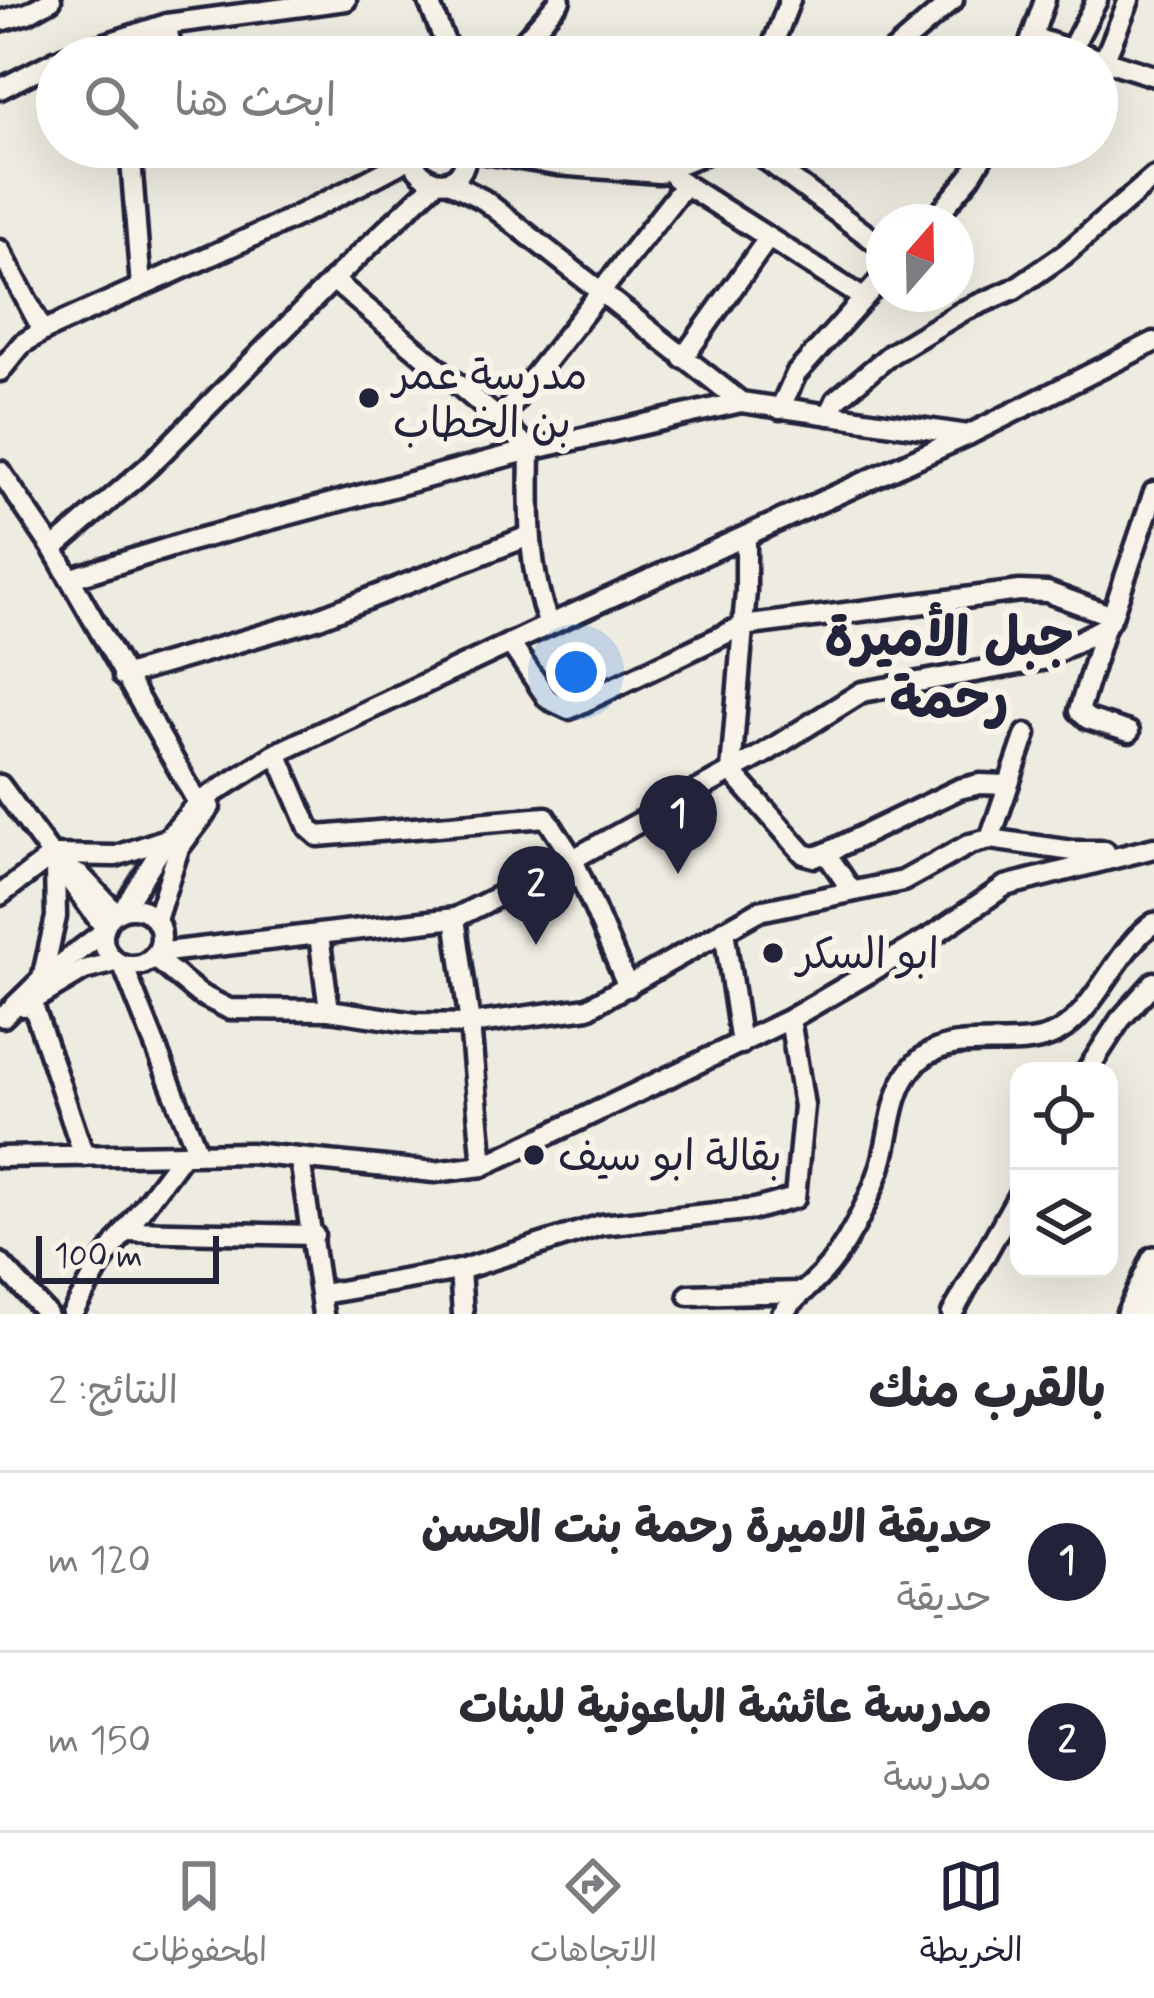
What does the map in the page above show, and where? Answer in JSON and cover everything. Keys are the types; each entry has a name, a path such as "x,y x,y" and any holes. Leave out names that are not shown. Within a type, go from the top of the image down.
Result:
{"main road":[{"path":"1128,1314 1154,1258"},
{"path":"1145,1314 1154,1295"}],"street":[{"path":"0,21 51,0"},
{"path":"428,0 443,36"},
{"path":"528,36 560,0"},
{"path":"911,36 952,0"},
{"path":"1033,36 1045,0"},
{"path":"1078,36 1096,0"},
{"path":"1110,36 1129,0"},
{"path":"142,36 167,24 332,1"},
{"path":"775,36 786,3"},
{"path":"167,24 169,36"},
{"path":"1118,65 1154,76"},
{"path":"0,89 36,70"},
{"path":"132,168 140,287"},
{"path":"427,168 484,200 741,401 968,435"},
{"path":"53,549 149,466 333,280 427,168"},
{"path":"0,371 22,344 43,331 383,176 427,168 460,175 462,168"},
{"path":"471,168 484,200"},
{"path":"595,168 668,172 675,168"},
{"path":"776,168 866,235"},
{"path":"948,204 976,168"},
{"path":"668,172 862,298"},
{"path":"829,416 836,400 891,353 963,311 1015,289 1065,254 1154,177"},
{"path":"500,419 684,186"},
{"path":"682,358 767,240"},
{"path":"0,250 43,331"},
{"path":"333,280 500,419 530,450 529,536 537,591 549,625"},
{"path":"780,409 796,374 866,294"},
{"path":"1,1017 111,920 168,838 277,753 1149,347"},
{"path":"72,578 190,541 530,450 741,401"},
{"path":"0,471 72,578 201,808"},
{"path":"1129,733 1078,711 1154,492"},
{"path":"123,676 316,619 529,536"},
{"path":"746,536 731,771 804,854 826,853 959,790 980,784 1008,785"},
{"path":"510,643 548,699 569,710 742,626 1020,591 1047,592 1109,622"},
{"path":"1,1017 84,970 208,945 455,918 573,859 862,692 1042,660 1109,622"},
{"path":"991,839 1026,734"},
{"path":"277,753 314,835 459,826 542,815 573,859 628,988"},
{"path":"0,784 58,861 81,876 111,920 104,949 119,964 142,1008 190,1154"},
{"path":"142,1008 179,848 201,808"},
{"path":"0,895 58,861 116,856 168,838"},
{"path":"153,957 219,1007 263,1012 329,1010 416,1023 470,1024 574,1012 628,988 724,930 775,906 903,880 970,844 991,839 1121,856"},
{"path":"0,1157 250,1153 434,1172 483,1166 790,1018 932,936 1006,886 1154,848"},
{"path":"826,853 852,891"},
{"path":"43,979 56,917 58,861"},
{"path":"111,920 141,909 158,925 208,945"},
{"path":"455,918 483,1166"},
{"path":"689,1294 794,1306 831,1263 879,1173 901,1086 915,1064 926,1054 950,1046 1033,1041 1060,1031 1132,940 1154,923"},
{"path":"724,930 741,1044"},
{"path":"319,935 329,1010"},
{"path":"1093,1062 1120,1020 1154,982"},
{"path":"32,1002 84,1156"},
{"path":"300,1159 323,1304 460,1270 601,1225 754,1209 795,1198 804,1106 790,1018"},
{"path":"72,1314 125,1231 190,1154"},
{"path":"952,1314 1010,1210"},
{"path":"125,1231 314,1235"},
{"path":"460,1270 464,1314"},
{"path":"2,1272 47,1314"}],"place":[{"name":"مدرسة عمر بن الخطاب","path":"369,398"},
{"name":"حديقة الاميرة رحمة بنت الحسن","path":"678,874"},
{"name":"مدرسة عائشة الباعونية للبنات","path":"536,945"},
{"name":"ابو السكر","path":"773,953"},
{"name":"بقالة ابو سيف","path":"534,1155"}],"district":[{"name":"جبل الأميرة رحمة","path":"949,667"}]}
